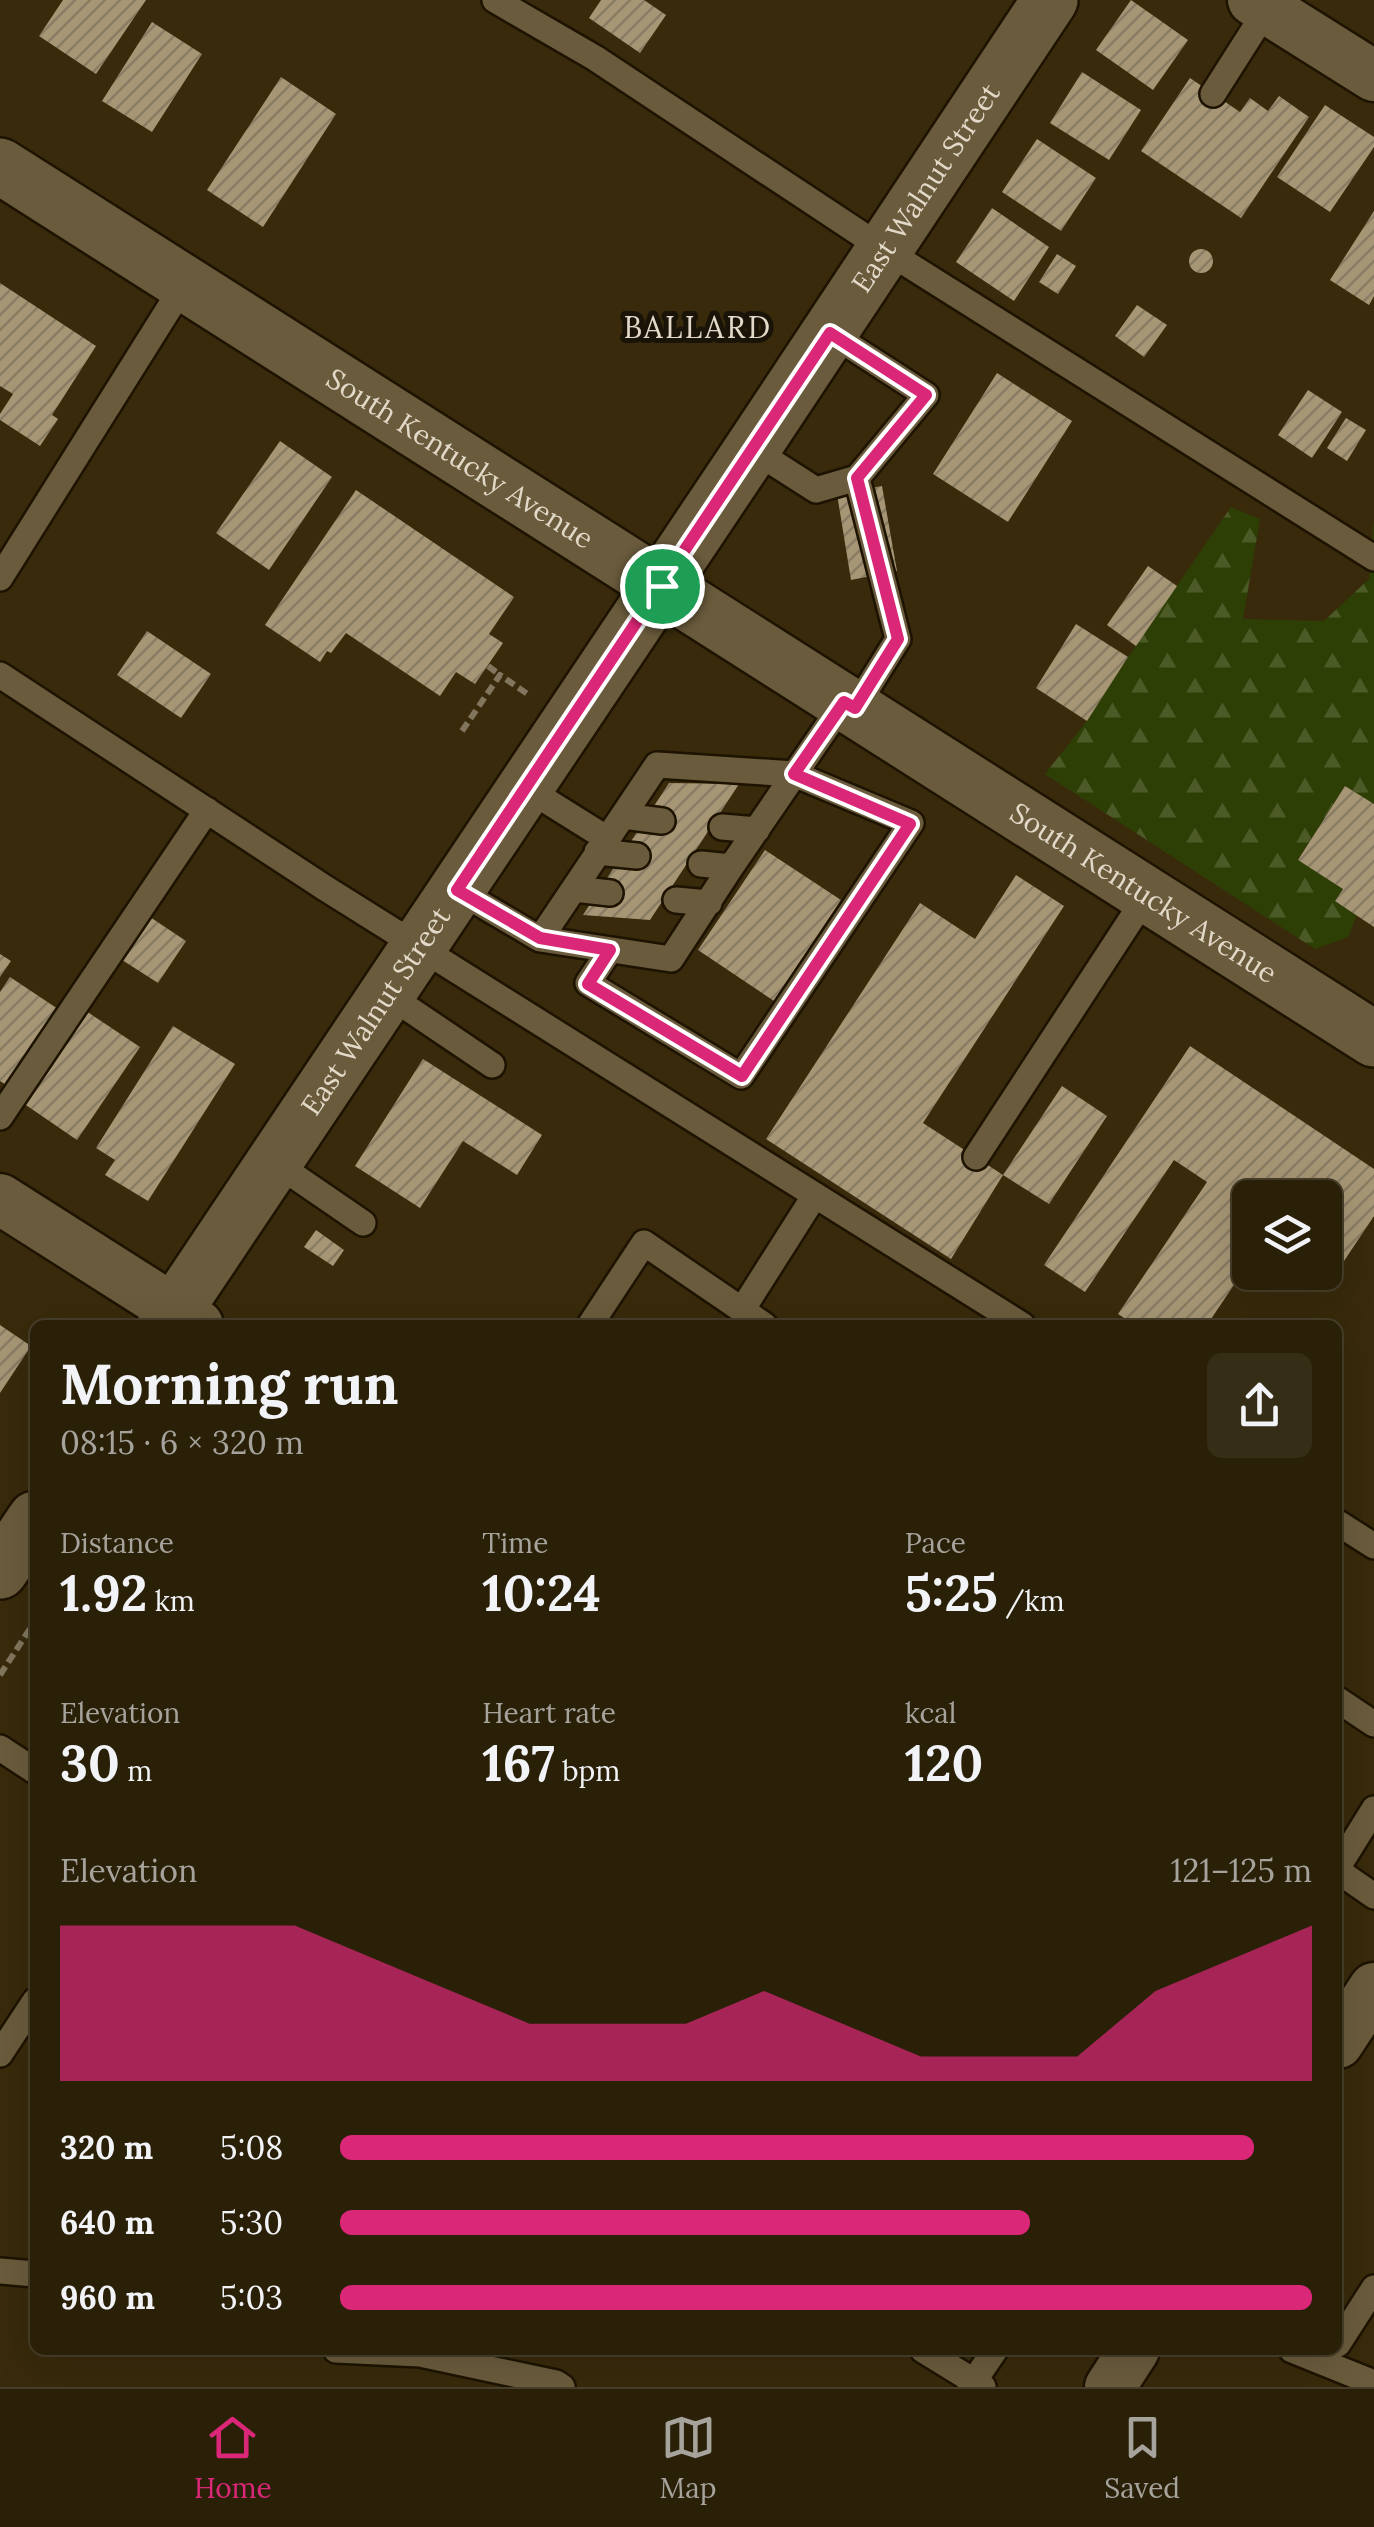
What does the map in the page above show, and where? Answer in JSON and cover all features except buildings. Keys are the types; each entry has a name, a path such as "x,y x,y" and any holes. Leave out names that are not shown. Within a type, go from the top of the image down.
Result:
{"main road":[{"name":"East Walnut Street","path":"179,1320 274,1162 1050,0"},
{"name":"South Kentucky Avenue","path":"1,169 1374,1039"},
{"path":"0,1571 30,1526"}],"street":[{"path":"1260,4 1374,76"},
{"path":"0,1199 179,1320"},
{"path":"1342,2038 1374,1988"},
{"path":"1110,2387 1131,2355"}],"lane":[{"path":"495,0 595,58 885,250 1374,558"},
{"path":"1213,94 1260,4"},
{"path":"0,578 185,283"},
{"path":"752,450 816,490 857,478 926,395 830,333"},
{"path":"457,890 540,938 671,959 794,774 898,639 857,478"},
{"path":"0,675 325,888 1014,1320"},
{"path":"540,938 657,764 794,774 910,824 742,1076 588,984 610,950"},
{"path":"526,788 602,845 637,856"},
{"path":"0,1116 207,810"},
{"path":"622,816 662,821"},
{"path":"722,827 757,830"},
{"path":"702,864 731,867"},
{"path":"574,889 610,893"},
{"path":"976,1157 1147,895"},
{"path":"676,900 709,903"},
{"path":"388,994 492,1065"},
{"path":"274,1162 363,1223"},
{"path":"742,1310 815,1195"},
{"path":"593,1320 644,1242 757,1320"},
{"path":"1342,1526 1374,1546"},
{"path":"1342,1703 1374,1724"},
{"path":"0,1748 30,1768"},
{"path":"1342,1863 1374,1809"},
{"path":"1342,1873 1374,1896"},
{"path":"0,2054 30,2009"},
{"path":"0,2271 30,2269"},
{"path":"1342,2337 1374,2288"},
{"path":"425,2355 562,2387"},
{"path":"930,2355 976,2385 992,2355"},
{"path":"1336,2355 1374,2384"}],"path":[{"path":"488,666 569,722"},
{"path":"462,731 500,675"},
{"path":"0,1675 30,1629"}],"green space":[{"path":"1231,507 1260,519 1243,619 1324,621 1369,579 1374,519 1374,804 1345,786 1298,859 1343,889 1335,901 1357,915 1348,937 1315,949 1045,774 1087,721"}],"district":[{"name":"BALLARD","path":"698,327"}],"route":[{"path":"830,333 926,395 857,478 898,639 855,708 844,702 794,774 910,824 742,1076 588,984 610,950 540,938 457,890 662,586 830,333"}]}
